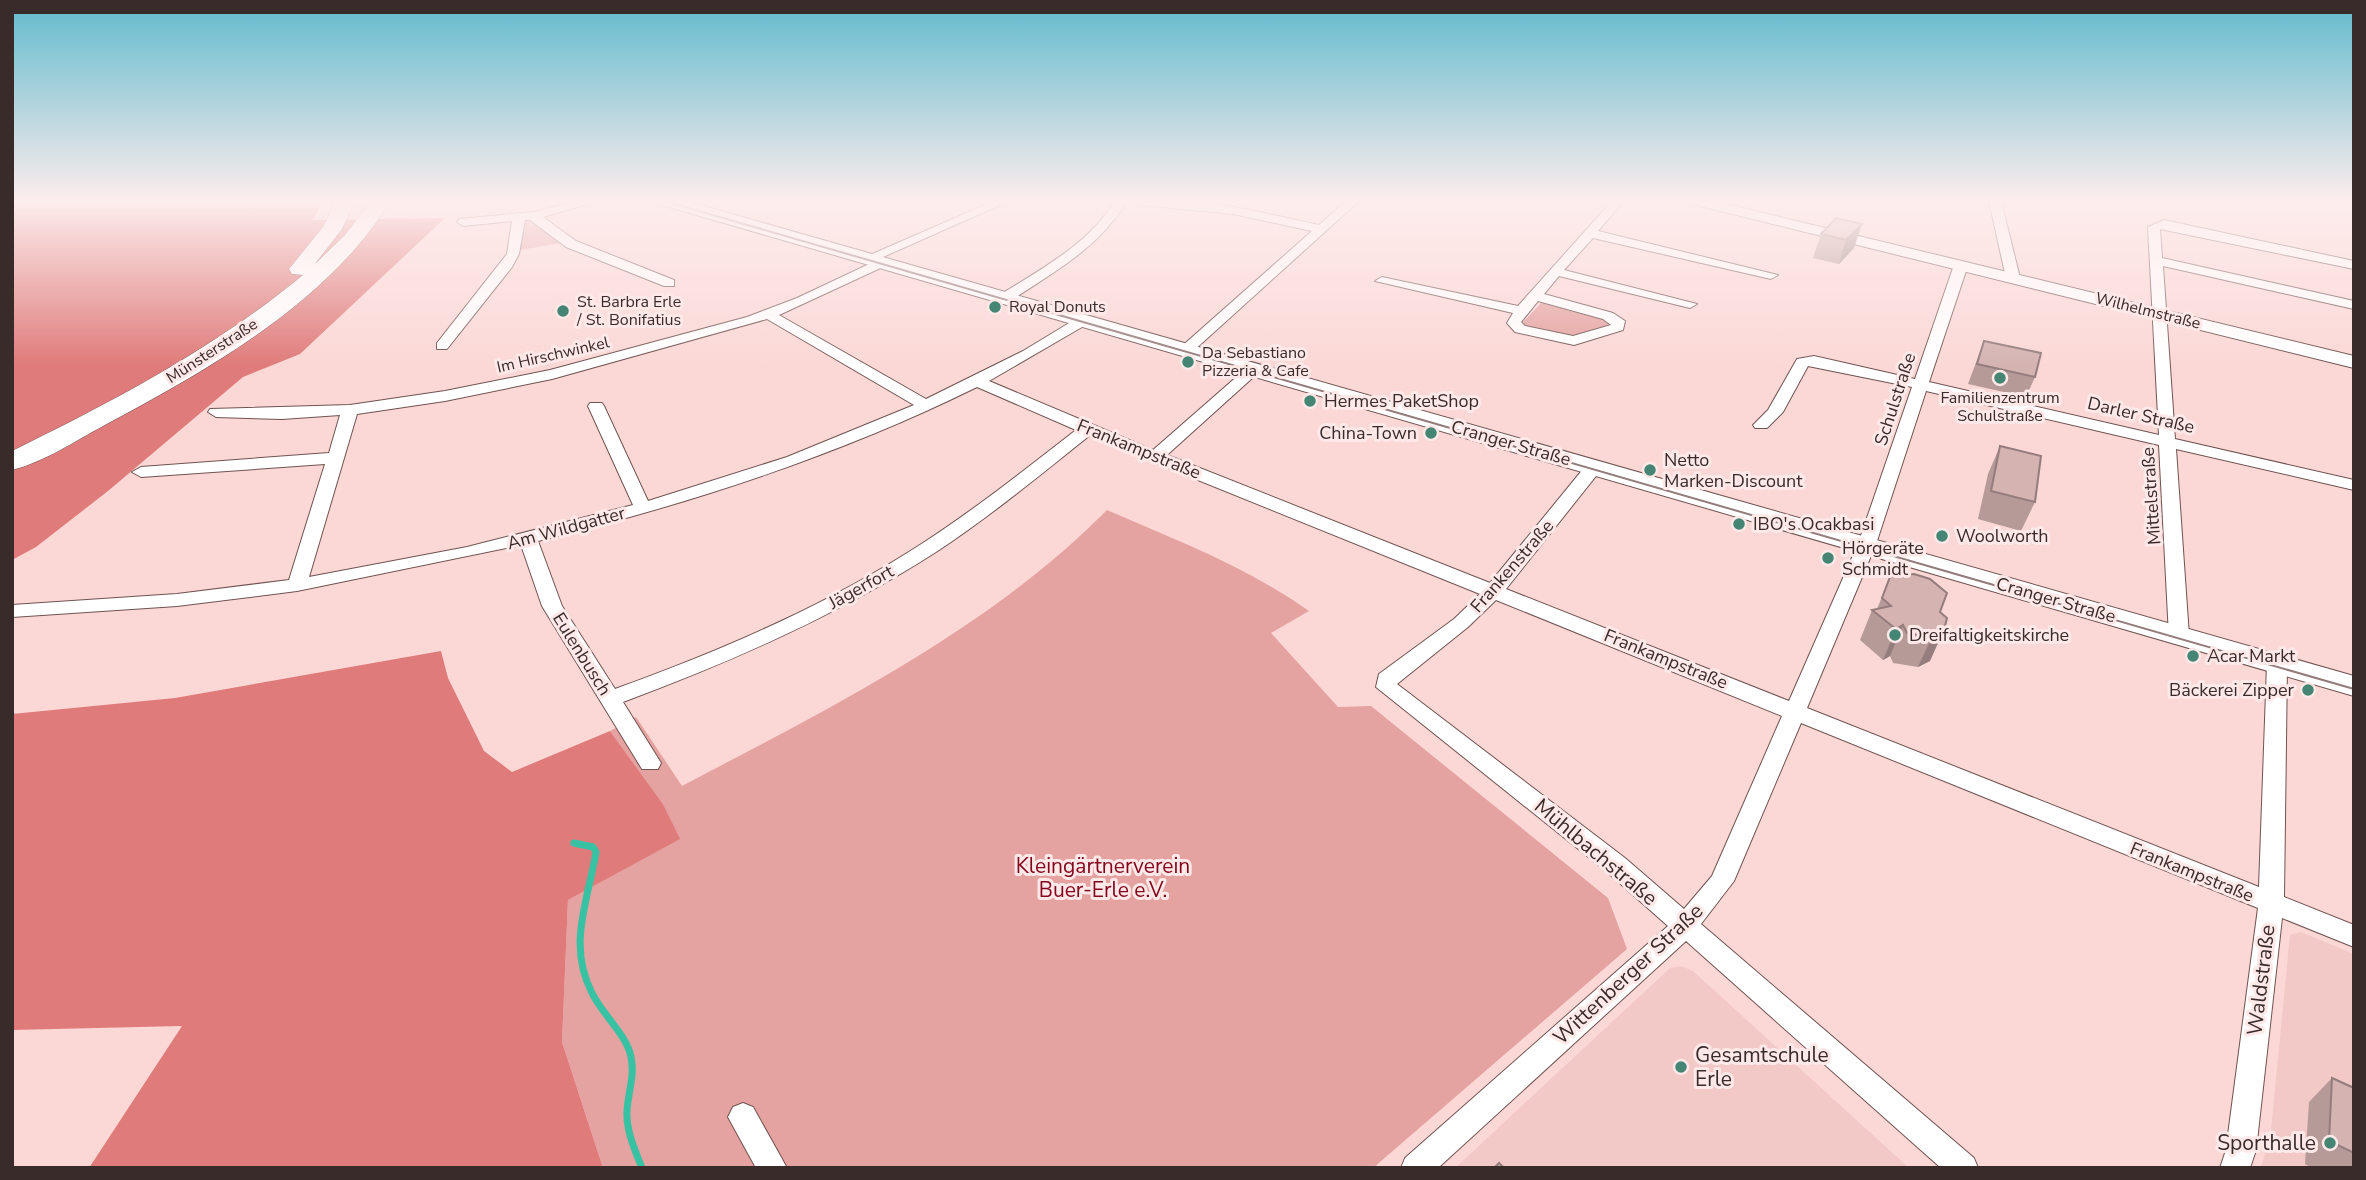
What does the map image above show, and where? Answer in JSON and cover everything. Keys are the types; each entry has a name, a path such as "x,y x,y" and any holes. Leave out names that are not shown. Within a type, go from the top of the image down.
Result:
{"main road":[{"name":"Münsterstraße","path":"12,453 94,411 167,369 259,306 311,256"},
{"name":"Münsterstraße","path":"12,462 133,401 244,331 337,256"},
{"name":"Cranger Straße","path":"862,256 2354,686"}],"street":[{"path":"442,346 512,256"},
{"path":"601,256 669,283"},
{"path":"876,260 884,256"},
{"path":"1005,298 1068,256"},
{"path":"1186,350 1292,256"},
{"path":"1536,296 1597,313 1619,324 1583,341 1565,340 1520,329 1514,323 1521,311 1570,256"},
{"path":"1688,256 1770,275"},
{"name":"Wilhelmstraße","path":"1924,256 2354,362"},
{"path":"2008,256 2013,278"},
{"name":"Mittelstraße","path":"2158,256 2179,636"},
{"name":"Mittelstraße","path":"2313,256 2354,265"},
{"name":"Im Hirschwinkel","path":"216,412 282,414 350,410 445,396 552,374 693,338 768,314 876,260"},
{"path":"2159,261 2354,305"},
{"name":"Schulstraße","path":"1866,545 1961,265"},
{"path":"1557,272 1690,304"},
{"path":"1382,281 1521,311"},
{"path":"768,314 928,407"},
{"name":"Am Wildgatter","path":"12,611 149,603 296,584 415,564 643,508 833,446 928,407 1034,353 1083,320"},
{"name":"Darler Straße","path":"1761,425 1775,412 1802,362 1814,360 2354,485"},
{"path":"1156,456 1254,369"},
{"name":"Frankampstraße","path":"978,382 1087,429 1495,590 2354,936"},
{"path":"596,406 643,508"},
{"path":"296,584 350,410"},
{"name":"Jägerfort","path":"610,699 686,672 758,641 865,586 956,530 1087,429"},
{"path":"141,472 335,458"},
{"name":"Frankenstraße","path":"1386,679 1461,622 1495,590 1594,467"},
{"name":"Eulenbusch","path":"528,538 552,606 650,763"},
{"name":"Wittenberger Straße","path":"1416,1168 1685,926 1722,881 1866,545"},
{"name":"Waldstraße","path":"2235,1168 2241,1150 2271,903 2277,664"},
{"name":"Mühlbachstraße","path":"1386,679 1387,687 1616,865 1963,1168"},
{"path":"743,1117 772,1168"}],"shaded area":[{"path":"12,256 404,256 300,354 243,377 108,491 36,547 12,560"},
{"path":"441,651 448,678 484,751 512,772 610,731 663,804 680,839 568,900 562,1042 603,1168 89,1168 182,1026 12,1030 12,714 175,698"},
{"path":"2301,932 2354,954 2354,1168 2261,1168 2271,1130 2290,935"},
{"name":"Gesamtschule Erle","path":"1681,966 1693,971 1909,1168 1455,1168 1670,968"}],"green space":[{"path":"1545,299 1595,314 1613,324 1577,339 1524,327 1521,324"},
{"name":"Kleingärtnerverein Buer-Erle e.V.","path":"1107,510 1236,568 1309,611 1271,633 1338,707 1371,706 1608,898 1627,949 1373,1168 603,1168 562,1042 568,900 679,839 663,804 610,731 636,717 682,786 850,696 959,629 1011,593 1061,553"}],"building":[{"path":"1984,341 2041,353 2035,377 1977,364"},
{"path":"2000,446 2041,456 2035,502 1991,491"},
{"path":"1914,574 1930,579 1947,593 1940,612 1947,618 1944,630 1932,637 1907,633 1903,625 1896,629 1872,610 1891,606 1882,598 1890,577"},
{"path":"2332,1078 2354,1088 2354,1153 2329,1141"}],"waterway":[{"path":"582,845 574,843 593,847 596,852 582,923 581,958 592,993 629,1049 632,1071 627,1118 642,1168"}],"tram line":[{"path":"855,256 2354,689"}],"place":[{"name":"Royal Donuts","path":"995,307"},
{"name":"St. Barbra Erle / St. Bonifatius","path":"563,311"},
{"name":"Da Sebastiano Pizzeria & Cafe","path":"1188,362"},
{"name":"Familienzentrum Schulstraße","path":"2000,378"},
{"name":"Hermes PaketShop","path":"1310,401"},
{"name":"China-Town","path":"1431,433"},
{"name":"Netto Marken-Discount","path":"1650,470"},
{"name":"IBO's Ocakbasi","path":"1739,524"},
{"name":"Woolworth","path":"1942,536"},
{"name":"Hörgeräte Schmidt","path":"1828,558"},
{"name":"Dreifaltigkeitskirche","path":"1895,635"},
{"name":"Acar Markt","path":"2193,656"},
{"name":"Bäckerei Zipper","path":"2308,690"},
{"name":"Gesamtschule Erle","path":"1681,1067"},
{"name":"Sporthalle","path":"2330,1143"}]}
